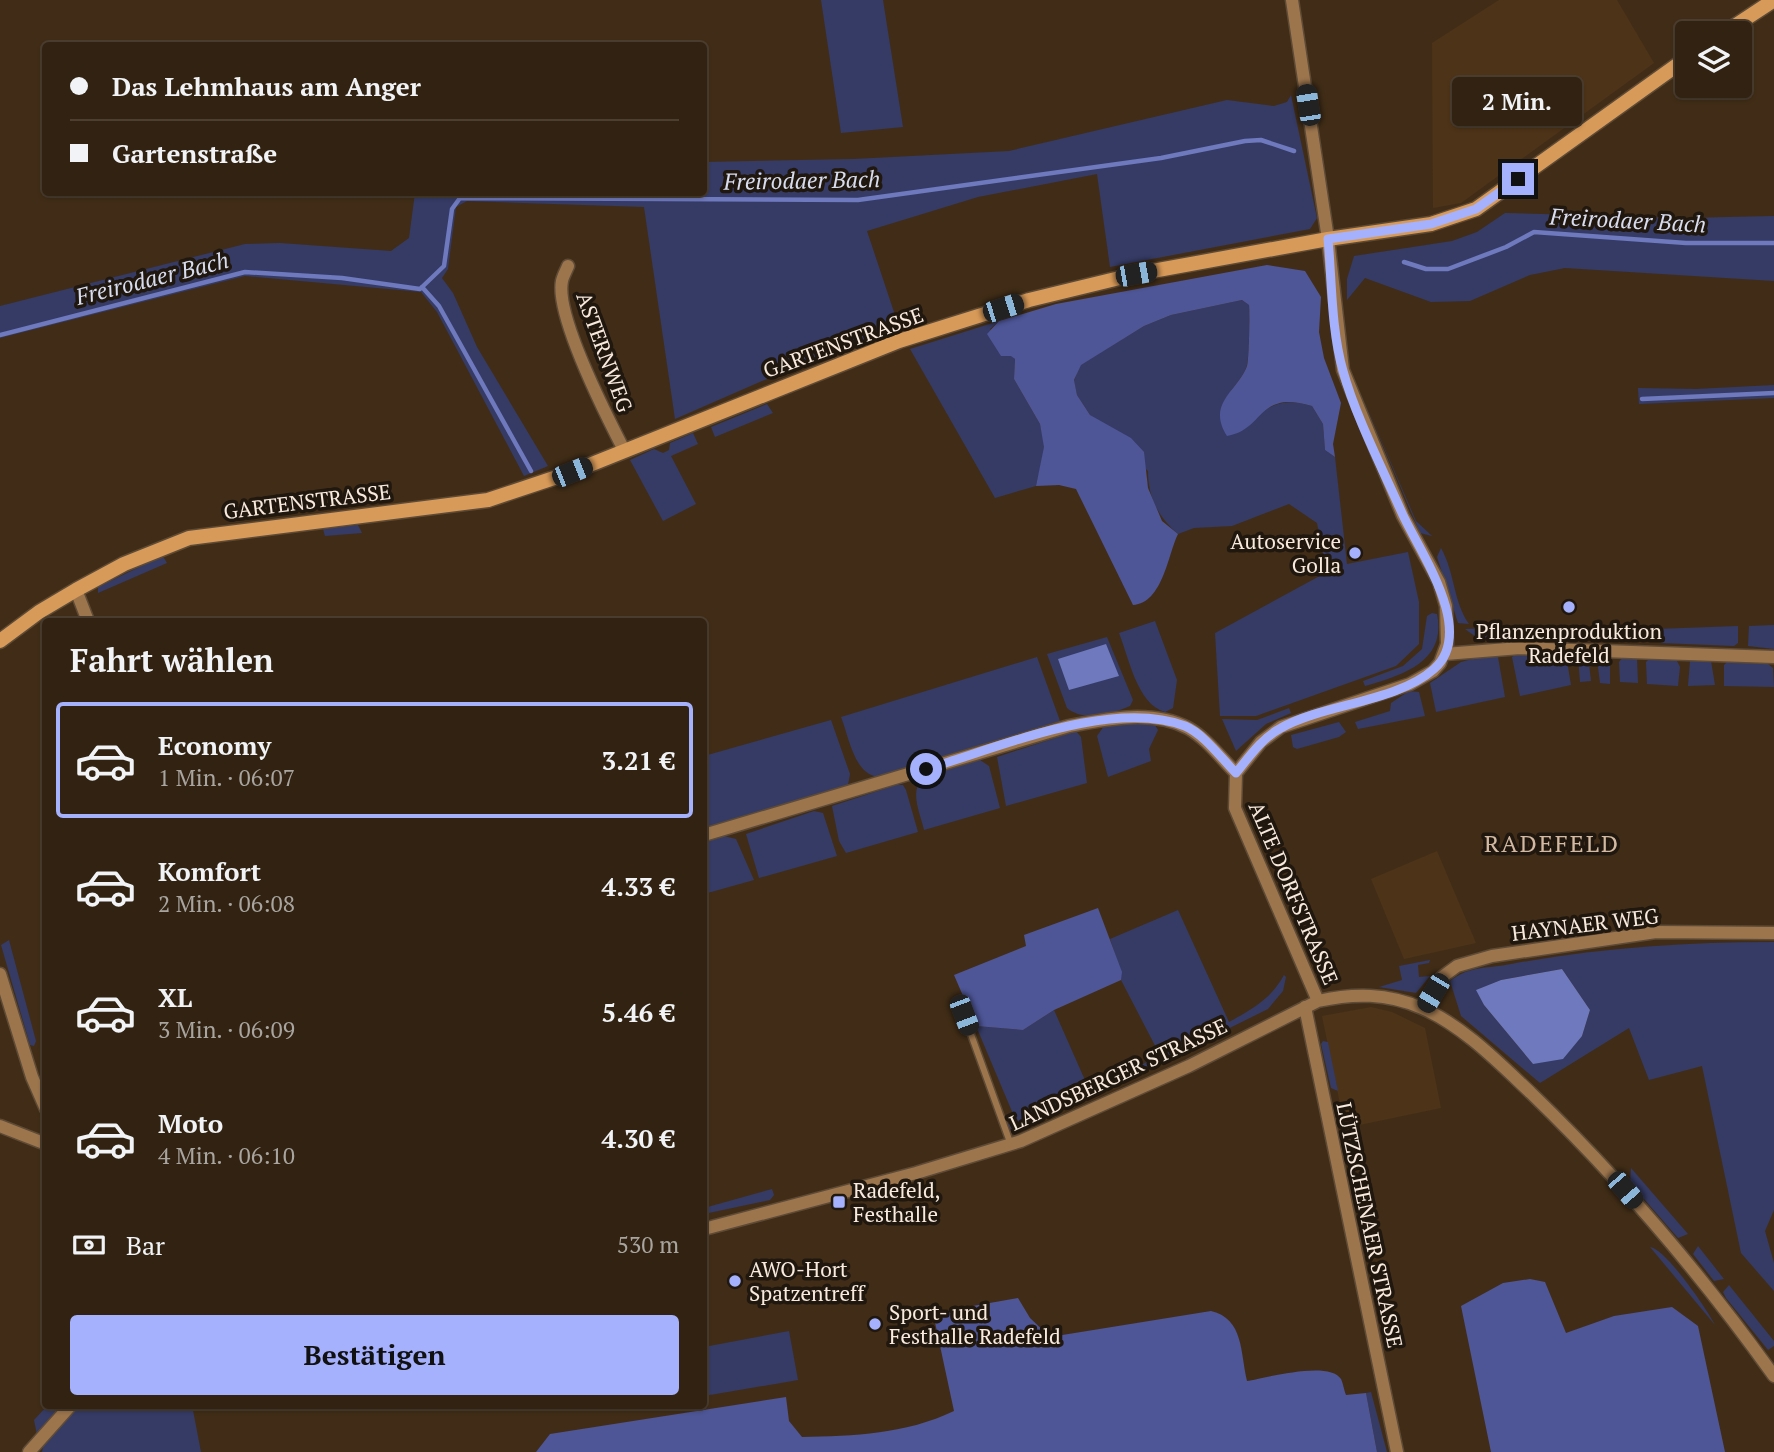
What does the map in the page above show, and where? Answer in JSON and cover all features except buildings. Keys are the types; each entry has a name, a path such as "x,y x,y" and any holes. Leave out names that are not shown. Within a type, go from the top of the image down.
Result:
{"main road":[{"path":"1742,21 1774,0"},
{"name":"GARTENSTRASSE","path":"0,641 76,590 124,564 189,538 488,500 624,450 899,341 1030,300 1136,274 1328,239 1431,224 1476,209 1675,67"}],"street":[{"path":"707,834 1069,726 1108,718 1147,719 1186,727 1236,773 1261,742 1281,727 1410,684 1433,671 1445,654 1448,629 1439,582 1403,516 1343,370 1328,239 1292,0"},
{"name":"ASTERNWEG","path":"568,266 562,282 566,312 599,403 624,450"},
{"path":"76,590 87,618"},
{"path":"1445,654 1520,648 1774,657"},
{"name":"ALTE DORFSTRASSE","path":"1236,773 1235,808 1312,1004"},
{"name":"HAYNAER WEG","path":"1423,1008 1442,977 1457,966 1493,956 1656,932 1774,933"},
{"path":"0,974 29,1067 42,1099"},
{"name":"LANDSBERGER STRASSE","path":"707,1228 1011,1145 1065,1124 1167,1077 1312,1004 1362,994 1383,996 1423,1008 1454,1027 1502,1066 1625,1190 1710,1287 1774,1376"},
{"name":"LÜTZSCHENAER STRASSE","path":"1312,1004 1397,1452"},
{"path":"0,1126 42,1142"},
{"path":"29,1452 67,1409"}],"lane":[{"path":"964,1015 1011,1145"}],"shaded area":[{"path":"821,0 883,0 903,127 841,133"},
{"path":"1499,0 1617,0 1654,63 1461,203 1433,208 1432,43"},
{"path":"1291,95 1317,218 1310,229 1110,267 1097,174 978,197 867,231 900,330 762,381 675,419 644,207 467,201 456,207 448,269 442,278 453,293 477,347 548,466 524,476 437,312 421,292 245,276 0,338 0,306 245,244 280,243 391,251 409,238 415,196 707,196 707,162 854,159 1009,151 1227,100 1274,106 1287,102"},
{"path":"1505,213 1683,218 1774,216 1774,281 1565,268 1530,275 1470,301 1431,302 1365,278 1347,300 1347,279 1354,256 1452,241 1477,232"},
{"path":"1267,265 1305,271 1321,297 1319,332 1324,358 1341,403 1333,444 1335,457 1325,450 1323,424 1312,406 1294,402 1271,406 1249,426 1227,436 1221,425 1222,406 1243,375 1248,362 1249,305 1242,300 1171,315 1144,326 1081,365 1074,380 1077,395 1090,415 1131,438 1144,452 1148,488 1162,521 1178,534 1158,587 1143,602 1133,605 1076,489 1059,485 1036,486 1044,447 1040,424 1014,379 1015,359 1001,356 987,334 999,321 1056,304"},
{"path":"1242,300 1249,305 1247,365 1222,407 1256,417 1282,403 1312,406 1323,424 1325,450 1335,457 1347,564 1408,552 1419,602 1419,644 1396,666 1256,716 1220,716 1215,633 1327,572 1317,523 1289,504 1232,526 1194,528 1178,534 1165,521 1156,506 1148,471 1090,415 1077,395 1074,381 1080,365 1144,326 1171,315"},
{"path":"999,321 990,329 1015,359 1014,379 1040,424 1045,447 1036,486 995,498 910,349"},
{"path":"1774,385 1774,398 1639,404 1638,388 1696,389"},
{"path":"1360,391 1416,521 1432,536 1420,533"},
{"path":"767,404 773,413 715,437 711,427"},
{"path":"693,433 698,444 671,456 696,504 663,521 630,460 654,449 663,453 669,450 670,443"},
{"path":"358,525 362,533 325,536 323,529"},
{"path":"1441,548 1460,606 1469,624 1458,623 1437,557"},
{"path":"158,558 164,558 167,563 98,593 98,587"},
{"path":"1437,614 1438,630 1435,644 1428,655 1407,671 1365,686 1363,681 1403,666 1422,649 1427,616"},
{"path":"1155,621 1177,680 1173,708 1165,712 1147,700 1141,690 1119,633"},
{"path":"1774,625 1774,649 1748,646 1749,626"},
{"path":"1738,626 1738,643 1734,646 1661,643 1656,629"},
{"path":"1526,627 1520,638 1479,639 1465,629"},
{"path":"1107,637 1133,700 1130,706 1115,712 1081,715 1067,708 1047,654"},
{"path":"1106,644 1119,676 1069,690 1058,659"},
{"path":"1516,654 1566,655 1571,685 1520,696 1512,657"},
{"path":"1487,655 1498,657 1505,697 1436,712 1430,683 1461,662"},
{"path":"1588,655 1591,681 1580,682 1578,656"},
{"path":"1601,656 1610,660 1610,684 1600,683 1597,659"},
{"path":"1037,657 1060,721 878,777 863,769 858,762 841,717"},
{"path":"1623,657 1637,659 1638,683 1620,682 1619,662"},
{"path":"1649,659 1677,661 1680,667 1678,686 1647,684 1646,662"},
{"path":"1690,661 1711,661 1715,685 1688,686"},
{"path":"1727,662 1768,664 1773,668 1774,687 1724,686 1724,665"},
{"path":"1409,691 1419,692 1425,716 1358,729 1355,722 1390,711 1391,703"},
{"path":"1289,708 1291,713 1266,724 1236,751 1222,719 1257,720"},
{"path":"831,720 850,774 848,785 707,828 707,755"},
{"path":"1339,722 1346,732 1339,737 1297,749 1293,747 1291,735"},
{"path":"1144,723 1155,725 1158,730 1149,749 1151,761 1108,777 1097,736 1104,726"},
{"path":"1076,731 1081,737 1087,783 1006,806 997,757"},
{"path":"980,760 989,766 1000,808 924,830 916,794 920,782 925,776"},
{"path":"903,785 906,790 918,832 846,853 839,841 832,806"},
{"path":"814,811 823,813 837,856 759,878 746,834"},
{"path":"724,836 736,839 754,880 707,893 707,842"},
{"path":"1437,851 1476,943 1404,959 1371,879"},
{"path":"1098,908 1122,972 1121,980 1054,1010 1023,1030 976,1026 954,975 1026,946 1024,935"},
{"path":"1178,910 1229,1022 1260,1003 1284,975 1286,977 1283,991 1268,1009 1163,1061 1121,980 1110,939"},
{"path":"9,940 36,1041 34,1046 30,1045 1,945"},
{"path":"1774,942 1774,1210 1765,1231 1774,1263 1774,1291 1741,1253 1702,1066 1649,1080 1629,1028 1540,1083 1461,1016 1450,981 1472,970 1577,954 1642,947","holes":["1562,969 1590,1010 1582,1036 1533,1064 1484,1005 1477,990 1501,980"]},
{"path":"1430,960 1429,963 1418,965 1419,977 1430,976 1416,993 1379,987 1402,980 1399,966"},
{"path":"1562,969 1590,1010 1582,1036 1563,1059 1533,1064 1484,1005 1476,990 1501,980"},
{"path":"1371,1007 1392,1012 1425,1028 1441,1108 1345,1128 1322,1016"},
{"path":"1054,1010 1092,1096 1011,1130 1008,1124 1016,1121 976,1026 1023,1030"},
{"path":"1323,1041 1328,1042 1338,1091 1331,1088 1321,1044"},
{"path":"1147,1062 1148,1071 1100,1093 1097,1086"},
{"path":"1631,1168 1688,1234 1678,1238 1630,1183"},
{"path":"772,1189 774,1195 770,1200 707,1213 707,1207"},
{"path":"1698,1246 1724,1279 1714,1281 1693,1254"},
{"path":"1650,1247 1657,1250 1675,1268 1715,1325"},
{"path":"1530,1279 1545,1282 1566,1333 1614,1316 1672,1307 1698,1326 1725,1452 1491,1452 1461,1306 1503,1283"},
{"path":"1729,1285 1774,1341 1774,1346 1768,1350 1726,1298 1723,1292"},
{"path":"1018,1298 1030,1318 1050,1337 1211,1311 1222,1315 1230,1321 1239,1338 1247,1381 1311,1370 1324,1371 1341,1379 1346,1395 1366,1393 1377,1452 536,1452 550,1434 786,1397 789,1421 802,1437 899,1429 936,1419 954,1411 933,1313"},
{"path":"789,1331 798,1380 707,1395 707,1346"},
{"path":"1371,1392 1387,1452 1377,1452 1366,1393"},
{"path":"44,1409 60,1409 37,1435 34,1420"},
{"path":"74,1409 193,1409 201,1452 42,1452 44,1442"}],"waterway":[{"name":"Freirodaer Bach","path":"0,335 245,272 342,278 420,289 444,266 452,209 460,198 858,200 1161,158 1245,141 1261,140 1294,151"},
{"name":"Freirodaer Bach","path":"1404,262 1426,269 1448,269 1506,247 1534,232 1686,243 1774,243"},
{"path":"422,287 439,306 531,471"},
{"path":"1642,399 1774,393"}],"place":[{"name":"Autoservice Golla","path":"1355,553"},
{"name":"Pflanzenproduktion Radefeld","path":"1569,607"},
{"name":"Radefeld, Festhalle","path":"839,1202"},
{"name":"AWO-Hort Spatzentreff","path":"735,1281"},
{"name":"Sport- und Festhalle Radefeld","path":"875,1324"}],"district":[{"name":"RADEFELD","path":"1552,843"}],"route":[{"path":"926,769 1069,726 1108,718 1129,717 1165,721 1186,727 1198,735 1236,773 1261,742 1281,727 1410,684 1433,671 1445,654 1448,629 1446,606 1439,582 1403,516 1343,370 1328,239 1431,224 1476,209 1518,179"}]}
